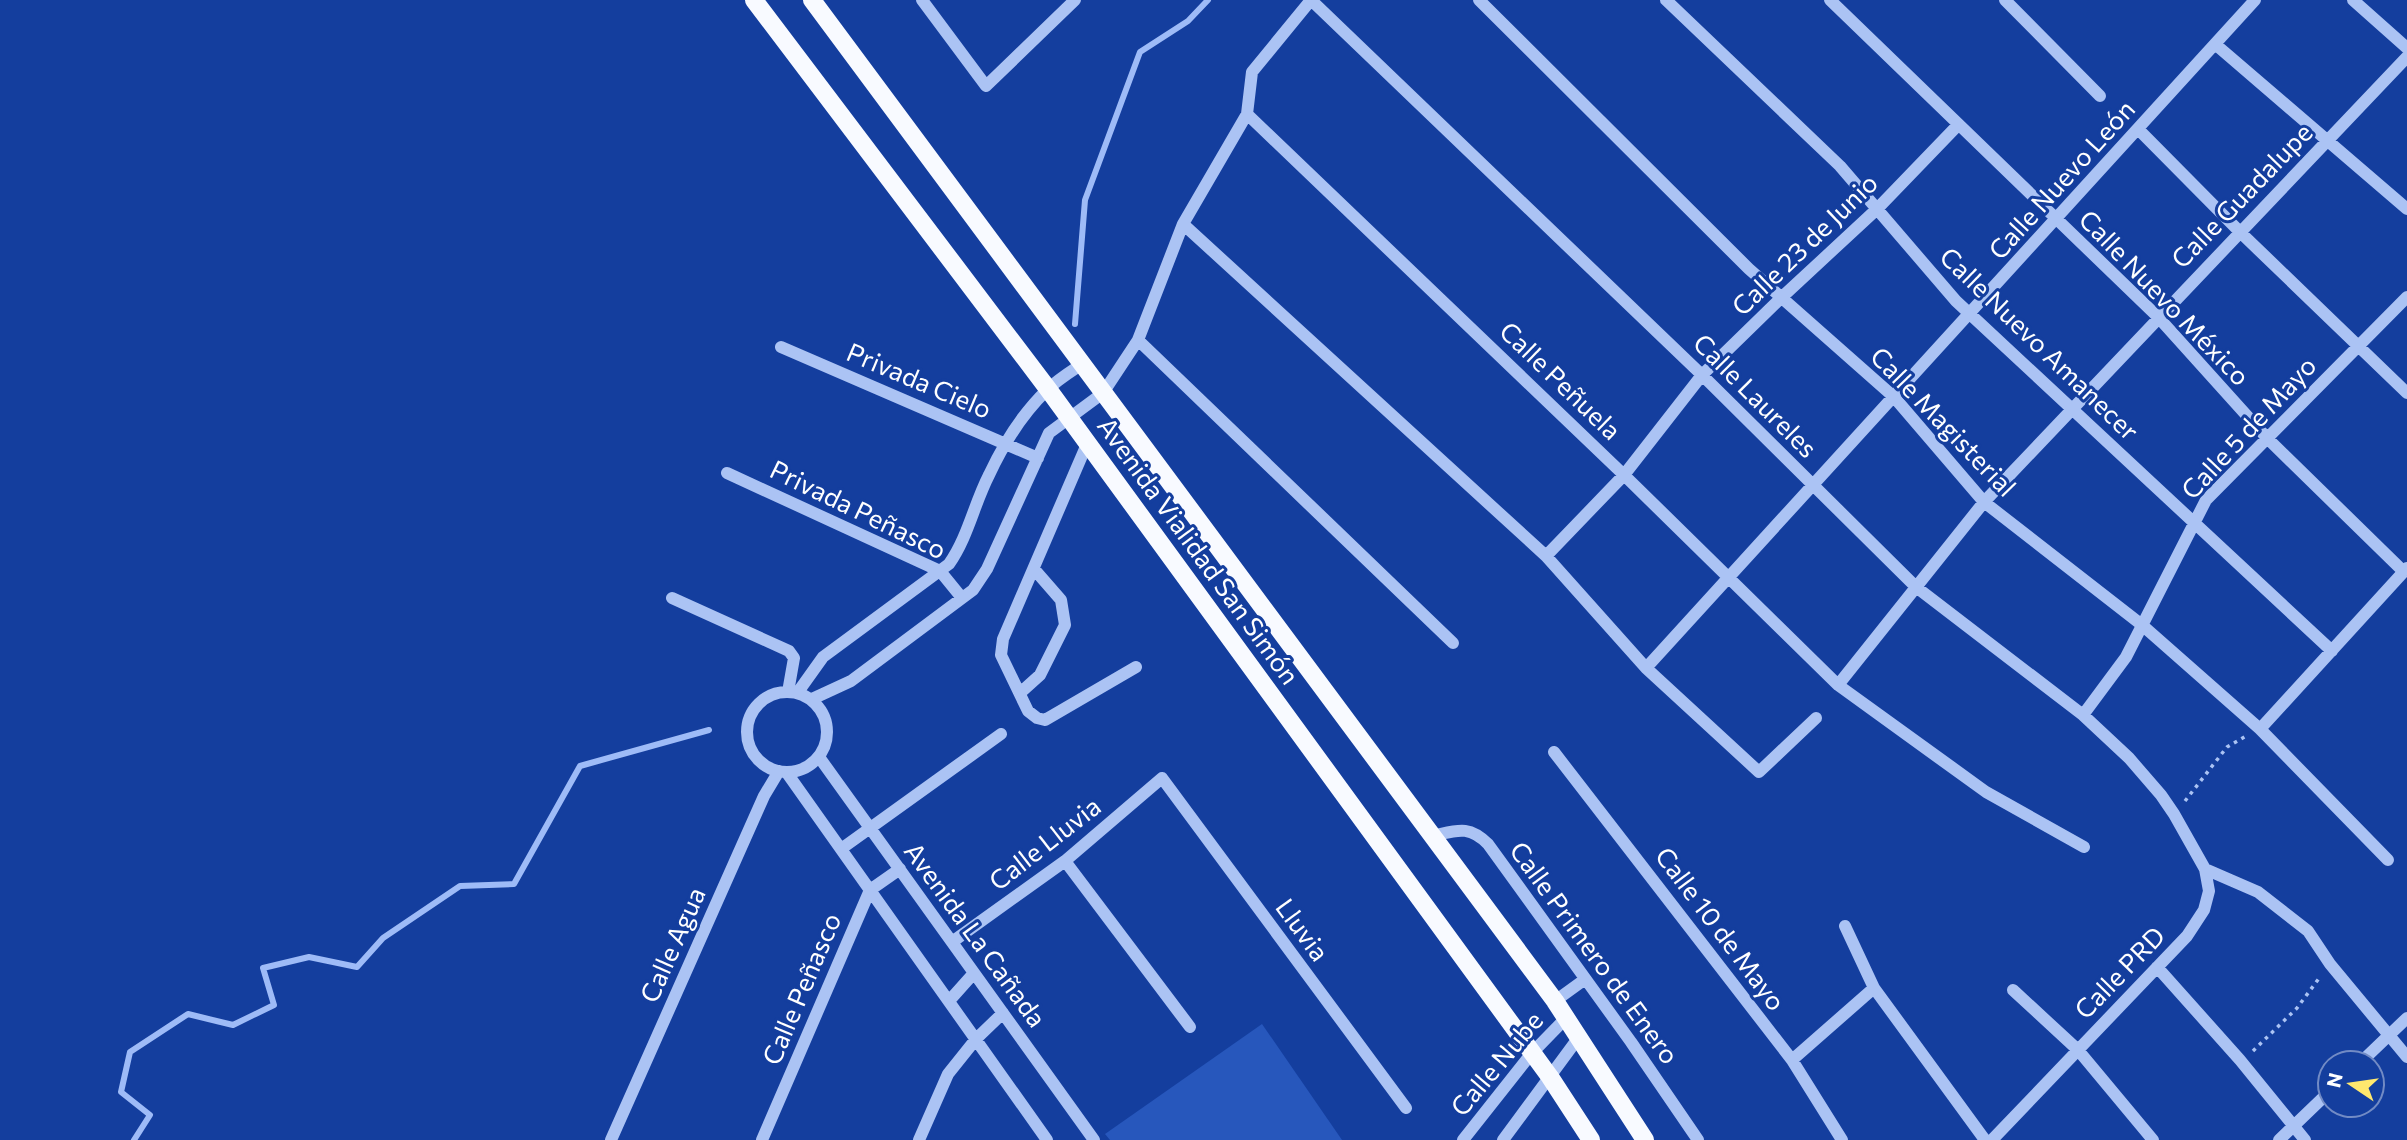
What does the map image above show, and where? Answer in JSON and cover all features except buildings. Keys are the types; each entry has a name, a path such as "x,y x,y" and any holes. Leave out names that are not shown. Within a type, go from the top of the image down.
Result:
{"main road":[{"name":"Avenida Vialidad San Simón","path":"754,0 1048,389 1550,1077 1591,1140"},
{"name":"Avenida Vialidad San Simón","path":"812,0 1555,1001 1645,1140"}],"street":[{"path":"922,0 986,86 1075,0"},
{"path":"812,699 851,681 973,590 987,569 1049,433 1103,393 1138,340 1183,224 1247,114 1252,72 1311,0"},
{"name":"Calle Laureles","path":"1311,0 1702,375 1916,587 2083,715 2129,758 2174,814"},
{"name":"Calle Magisterial","path":"1479,0 1749,269 1894,397 1984,502 2143,625 2260,729 2388,860"},
{"name":"Calle Nuevo Amanecer","path":"1666,0 1840,166 1956,301 2332,651"},
{"name":"Calle Nuevo México","path":"1830,0 2158,317 2267,438 2405,570"},
{"path":"2005,0 2100,96"},
{"name":"Calle Nuevo León","path":"1646,668 2255,0"},
{"path":"2353,0 2407,48"},
{"path":"2215,44 2329,139 2407,209"},
{"name":"Calle Guadalupe","path":"1838,685 1984,502 2407,57"},
{"name":"Calle Peñuela","path":"1247,114 1624,475 1838,685 1986,792 2084,847"},
{"name":"Calle 23 de Junio","path":"1546,556 1624,475 1702,375 1877,209 1958,124"},
{"path":"2138,130 2407,393"},
{"path":"1183,224 1546,556 1646,668 1759,772 1816,718"},
{"name":"Calle 5 de Mayo","path":"2083,715 2126,656 2206,500 2407,297"},
{"path":"1138,340 1453,643"},
{"name":"Privada Cielo","path":"782,348 1038,457"},
{"path":"793,692 823,657 949,564 960,549 988,475 1007,442 1027,412 1048,389 1082,364"},
{"path":"1087,443 1003,639 1001,655 1028,711 1045,720 1136,667"},
{"name":"Privada Peñasco","path":"727,473 940,570 962,598"},
{"path":"1020,693 1040,675 1065,625 1061,600 1034,569"},
{"path":"2260,729 2405,570"},
{"path":"672,598 789,652 794,658 793,692"},
{"path":"775,692 793,692 812,699 822,711 827,725 827,740 819,757 802,770 783,772 760,763 750,749 746,733 750,713 760,701 775,692"},
{"path":"841,849 1001,734"},
{"name":"Calle 10 de Mayo","path":"1554,752 1792,1060 1842,1140"},
{"name":"Avenida La Cañada","path":"819,757 1090,1139"},
{"path":"783,772 841,849 1047,1140"},
{"name":"Calle Agua","path":"611,1140 764,796 783,772"},
{"name":"Calle Lluvia","path":"952,942 1065,861 1162,778"},
{"name":"Lluvia","path":"1162,778 1405,1108"},
{"name":"Calle PRD","path":"1992,1140 2187,936 2204,910 2209,891 2205,869 2174,814"},
{"name":"Calle Primero de Enero","path":"1431,836 1460,830 1476,832 1488,844 1698,1140"},
{"path":"1065,861 1190,1027"},
{"name":"Calle Peñasco","path":"762,1140 870,890 900,869"},
{"path":"2205,869 2258,892 2308,931 2330,964 2407,1057"},
{"path":"1845,926 1874,988 1985,1140"},
{"path":"2157,967 2240,1060 2305,1140"},
{"path":"949,1002 974,972"},
{"path":"1555,1001 1584,980"},
{"path":"1792,1060 1874,988"},
{"path":"2012,990 2078,1050 2153,1140"},
{"path":"919,1140 948,1074 976,1039 1003,1013"},
{"name":"Calle Nube","path":"1463,1140 1531,1054 1566,1018"},
{"path":"2375,1049 2407,1018"},
{"name":"Calle Nube","path":"1503,1140 1579,1037"},
{"path":"2279,1140 2316,1104"}],"path":[{"path":"2174,814 2227,747 2260,729"},
{"path":"2240,1060 2251,1054 2297,1008 2330,964"}],"shaded area":[{"path":"1262,1024 1342,1140 1110,1140 1105,1134"}],"waterway":[{"path":"1075,324 1085,200 1140,52 1188,21 1208,0"},
{"path":"134,1140 150,1115 121,1092 130,1052 188,1014 233,1025 274,1005 263,968 309,957 357,967 383,938 460,886 514,884 580,766 709,730"}]}
